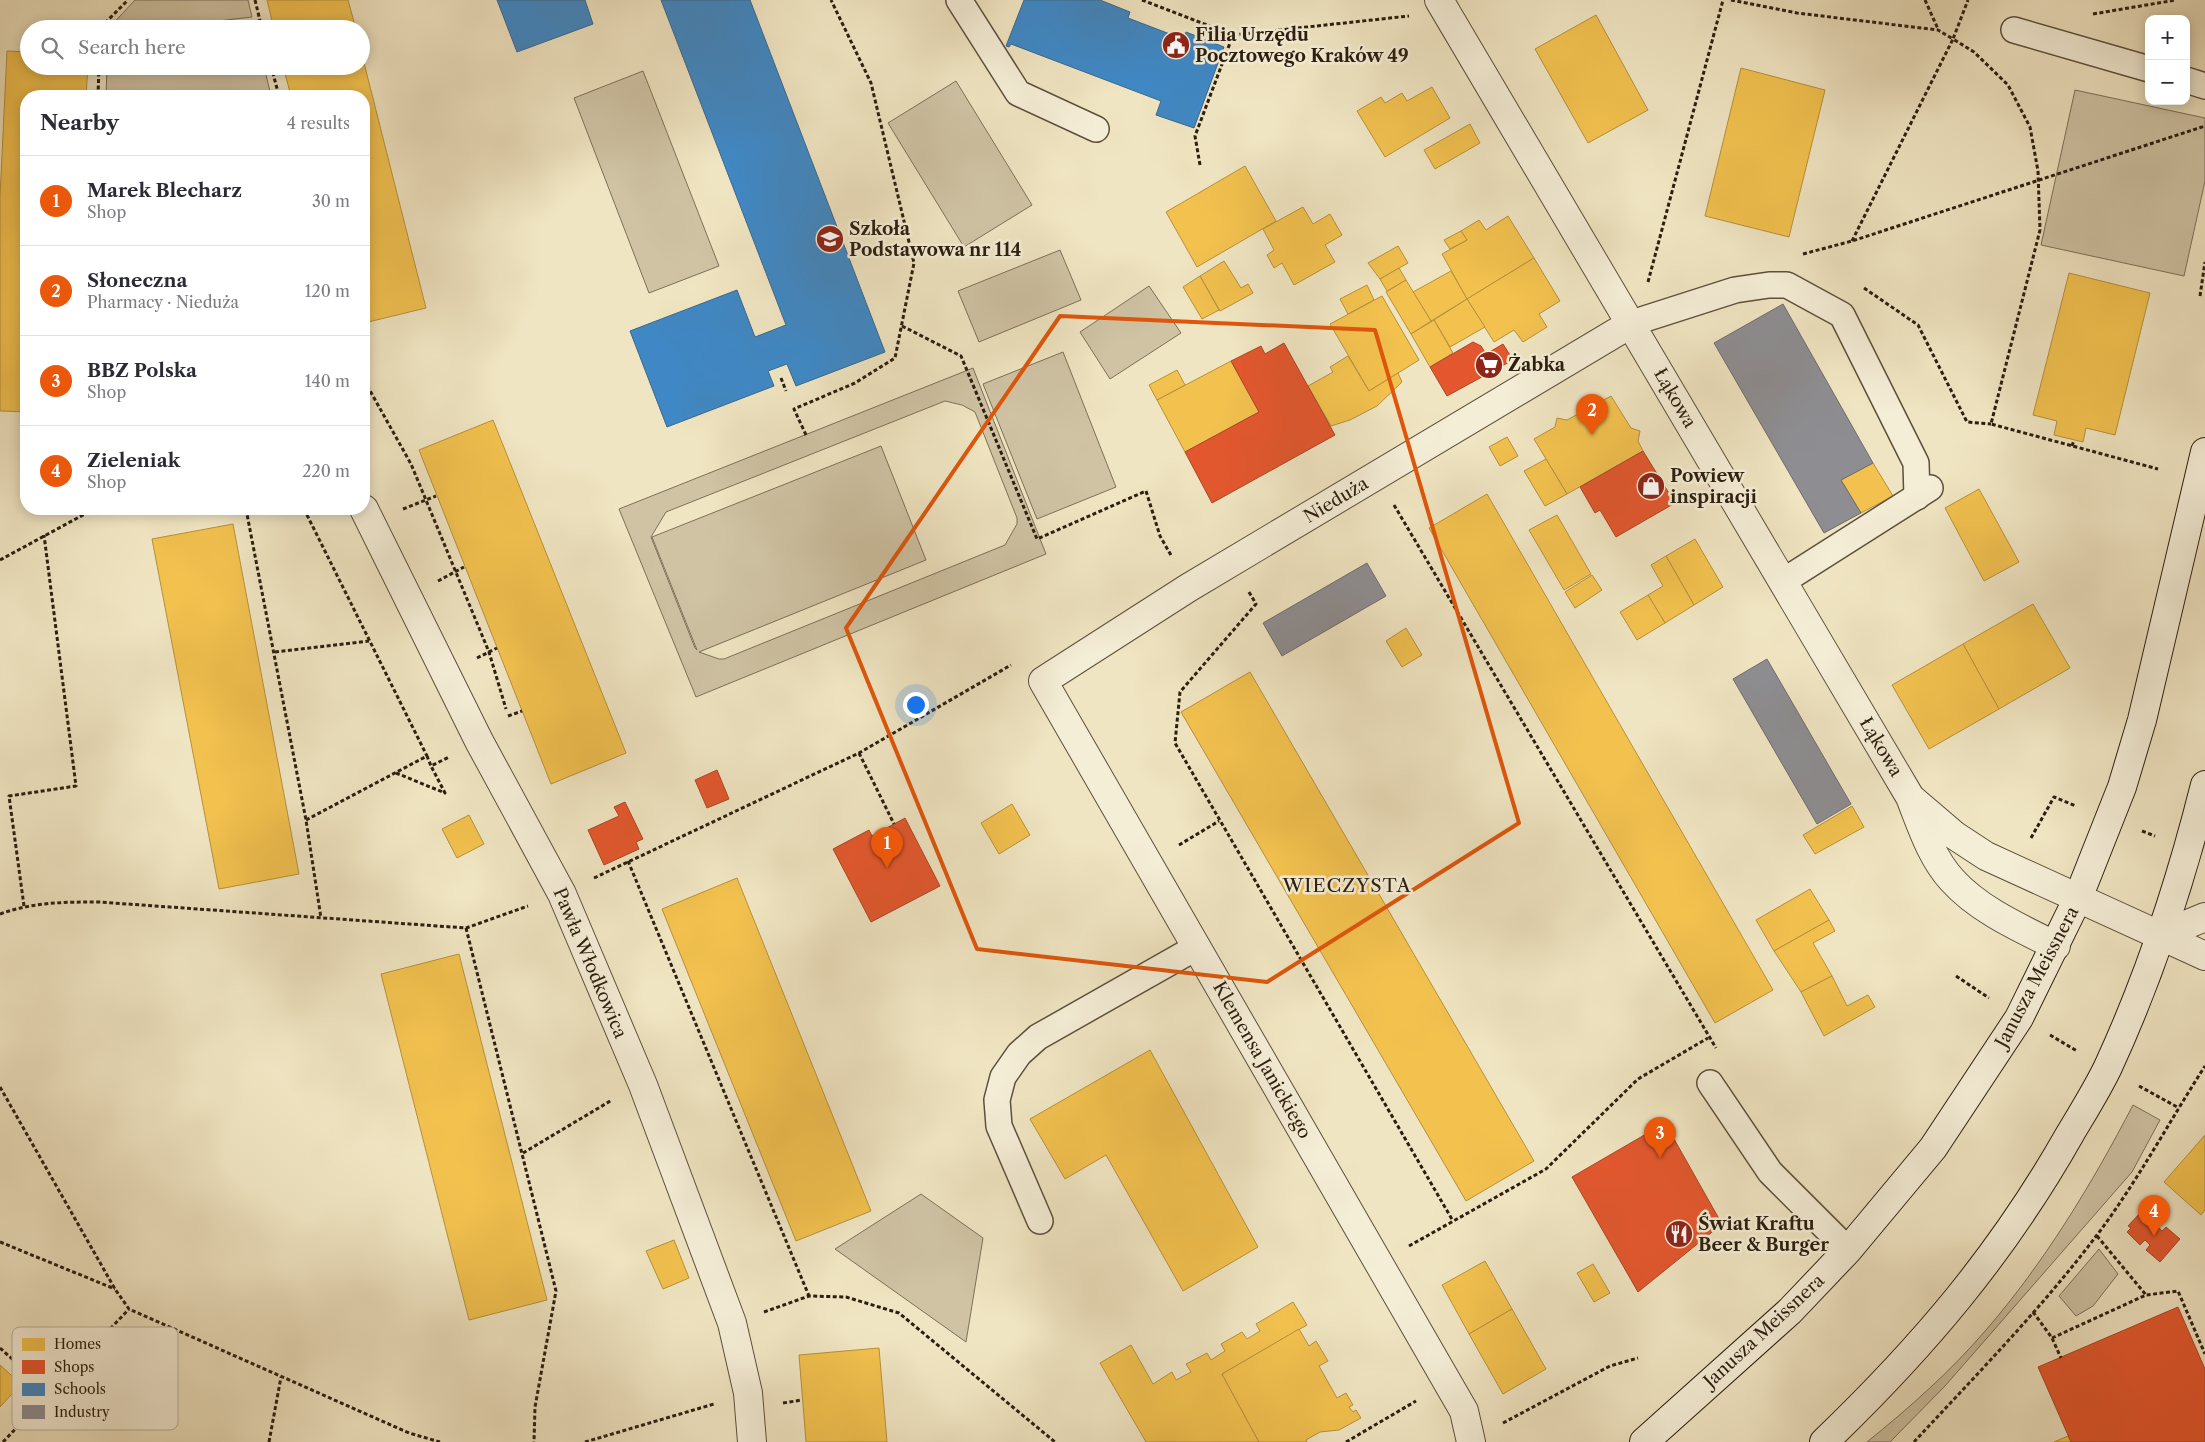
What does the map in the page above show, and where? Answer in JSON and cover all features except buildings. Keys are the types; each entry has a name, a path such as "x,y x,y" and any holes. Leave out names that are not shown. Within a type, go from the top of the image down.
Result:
{"street":[{"name":"Łąkowa","path":"1439,0 1910,797 1929,845 1951,879 1991,912 2056,946"},
{"name":"Nieduża","path":"1043,681 1188,588 1632,324"},
{"name":"Janusza Meissnera","path":"1644,1442 1790,1311 1848,1250 1933,1148 1964,1104 2019,1018 2078,898 2122,787 2142,720 2205,452"},
{"name":"Pawła Włodkowica","path":"367,515 478,741 562,894 643,1085 732,1323 748,1393 752,1442"},
{"name":"Klemensa Janickiego","path":"1043,681 1380,1262 1464,1411 1471,1441"},
{"path":"1824,1442 1913,1354 1998,1248 2050,1171 2107,1068 2142,987 2189,849 2205,785"},
{"name":"Łąkowa","path":"1910,797 1954,835 1986,856 2205,956"},
{"path":"2161,935 2205,917"}],"lane":[{"path":"958,0 1018,93 1096,128"},
{"path":"2014,30 2145,68"},
{"path":"2190,81 2205,86"},
{"path":"1632,324 1735,290 1769,285 1787,285 1842,315 1916,463 1924,492 1782,582"},
{"path":"1040,1221 999,1126 997,1100 1003,1077 1019,1054 1038,1037 1197,947"},
{"path":"1710,1083 1770,1172 1848,1250"}],"path":[{"path":"108,20 128,0"},
{"path":"255,0 260,20"},
{"path":"806,435 794,409 855,383 895,358 914,263 871,83 831,0"},
{"path":"1142,0 1233,35 1417,15"},
{"path":"1647,286 1723,0"},
{"path":"1731,0 1797,13 1938,30 1974,52 2008,85 2030,126 2038,171 2040,230 1991,424"},
{"path":"1925,0 1938,30"},
{"path":"1852,241 1953,39 1968,0"},
{"path":"2086,13 2095,15 2176,0"},
{"path":"1200,165 1195,136 1233,35"},
{"path":"98,90 99,75"},
{"path":"273,75 277,90"},
{"path":"1796,256 1852,241 2205,126"},
{"path":"2200,296 2205,262"},
{"path":"1859,286 1868,289 1918,325 1967,422 1991,424 2158,469"},
{"path":"902,326 961,356 1037,539 1146,491 1160,536 1188,588"},
{"path":"781,378 786,390"},
{"path":"370,391 411,464 489,652 508,716 522,711"},
{"path":"2072,446 2074,440"},
{"path":"1377,476 1719,1054"},
{"path":"425,500 436,496"},
{"path":"0,560 79,515"},
{"path":"247,515 306,820 321,918"},
{"path":"307,515 445,793 396,773"},
{"path":"24,906 8,796 76,786 44,535"},
{"path":"1234,562 1256,604 1180,692 1175,743 1453,1221"},
{"path":"455,572 464,567"},
{"path":"275,652 369,641"},
{"path":"489,652 497,648"},
{"path":"431,766 478,741"},
{"path":"859,753 894,824"},
{"path":"306,820 426,756"},
{"path":"2028,841 2043,820 2054,797 2080,807"},
{"path":"1148,864 1219,821"},
{"path":"2141,830 2160,838"},
{"path":"628,861 809,1296"},
{"path":"466,928 556,1291 535,1406 534,1442"},
{"path":"1956,976 1989,999"},
{"path":"2042,1030 2071,1047"},
{"path":"1380,1262 1546,1169 1638,1079 1708,1038"},
{"path":"1914,1442 2033,1312 2097,1236 2121,1202 2205,1066"},
{"path":"523,1153 594,1113 598,1107 643,1085"},
{"path":"0,1087 115,1289 129,1309 169,1327"},
{"path":"2142,1088 2179,1108"},
{"path":"2097,1236 2146,1295"},
{"path":"0,1242 115,1289"},
{"path":"2052,1338 2146,1295 2178,1291 2205,1354"},
{"path":"732,1323 809,1296 846,1297 899,1313 1054,1442"},
{"path":"112,1327 129,1309"},
{"path":"2033,1312 2052,1338 2061,1358"},
{"path":"178,1331 409,1433 440,1442"},
{"path":"0,1348 12,1359"},
{"path":"1471,1441 1610,1366 1638,1358"},
{"path":"269,1442 281,1377"},
{"path":"1346,1442 1448,1383"},
{"path":"585,1442 748,1393"},
{"path":"3,1442 15,1430"}],"highlighted area":[{"path":"1060,316 1375,330 1519,823 1267,982 977,949 846,628"}],"shaded area":[{"path":"135,0 248,0 252,17 227,20 116,20"},
{"path":"643,71 719,266 649,293 574,98"},
{"path":"107,75 266,75 270,90 106,90"},
{"path":"956,81 1032,205 964,247 888,123"},
{"path":"2075,90 2205,118 2205,181 2184,276 2041,245"},
{"path":"1060,250 1081,300 979,342 958,291"},
{"path":"1149,286 1181,333 1110,379 1080,332"},
{"path":"1063,352 1116,487 1037,519 983,384"},
{"path":"973,368 1046,554 696,697 619,509","holes":["945,401 962,405 975,412 1017,518 1017,524 1005,545 724,659 699,652 926,560 881,446 652,537 697,650 695,648 651,537 666,512"]},
{"path":"2133,1105 2160,1120 2132,1172 1945,1386 1890,1442 1867,1442 1944,1375 1986,1330 2028,1278 2084,1193"},
{"path":"921,1194 983,1238 966,1342 835,1249"},
{"path":"2099,1249 2118,1274 2093,1306 2076,1316 2059,1296"}],"place":[{"name":"Filia Urzędu Pocztowego Kraków 49","path":"1176,45"},
{"name":"Szkoła Podstawowa nr 114","path":"830,239"},
{"name":"Żabka","path":"1489,365"},
{"name":"Słoneczna","path":"1592,435"},
{"name":"Powiew inspiracji","path":"1651,486"},
{"name":"Marek Blecharz","path":"887,868"},
{"name":"BBZ Polska","path":"1660,1158"},
{"name":"Świat Kraftu Beer & Burger","path":"1679,1234"},
{"name":"Zieleniak","path":"2154,1236"}],"district":[{"name":"WIECZYSTA","path":"1347,885"}]}
